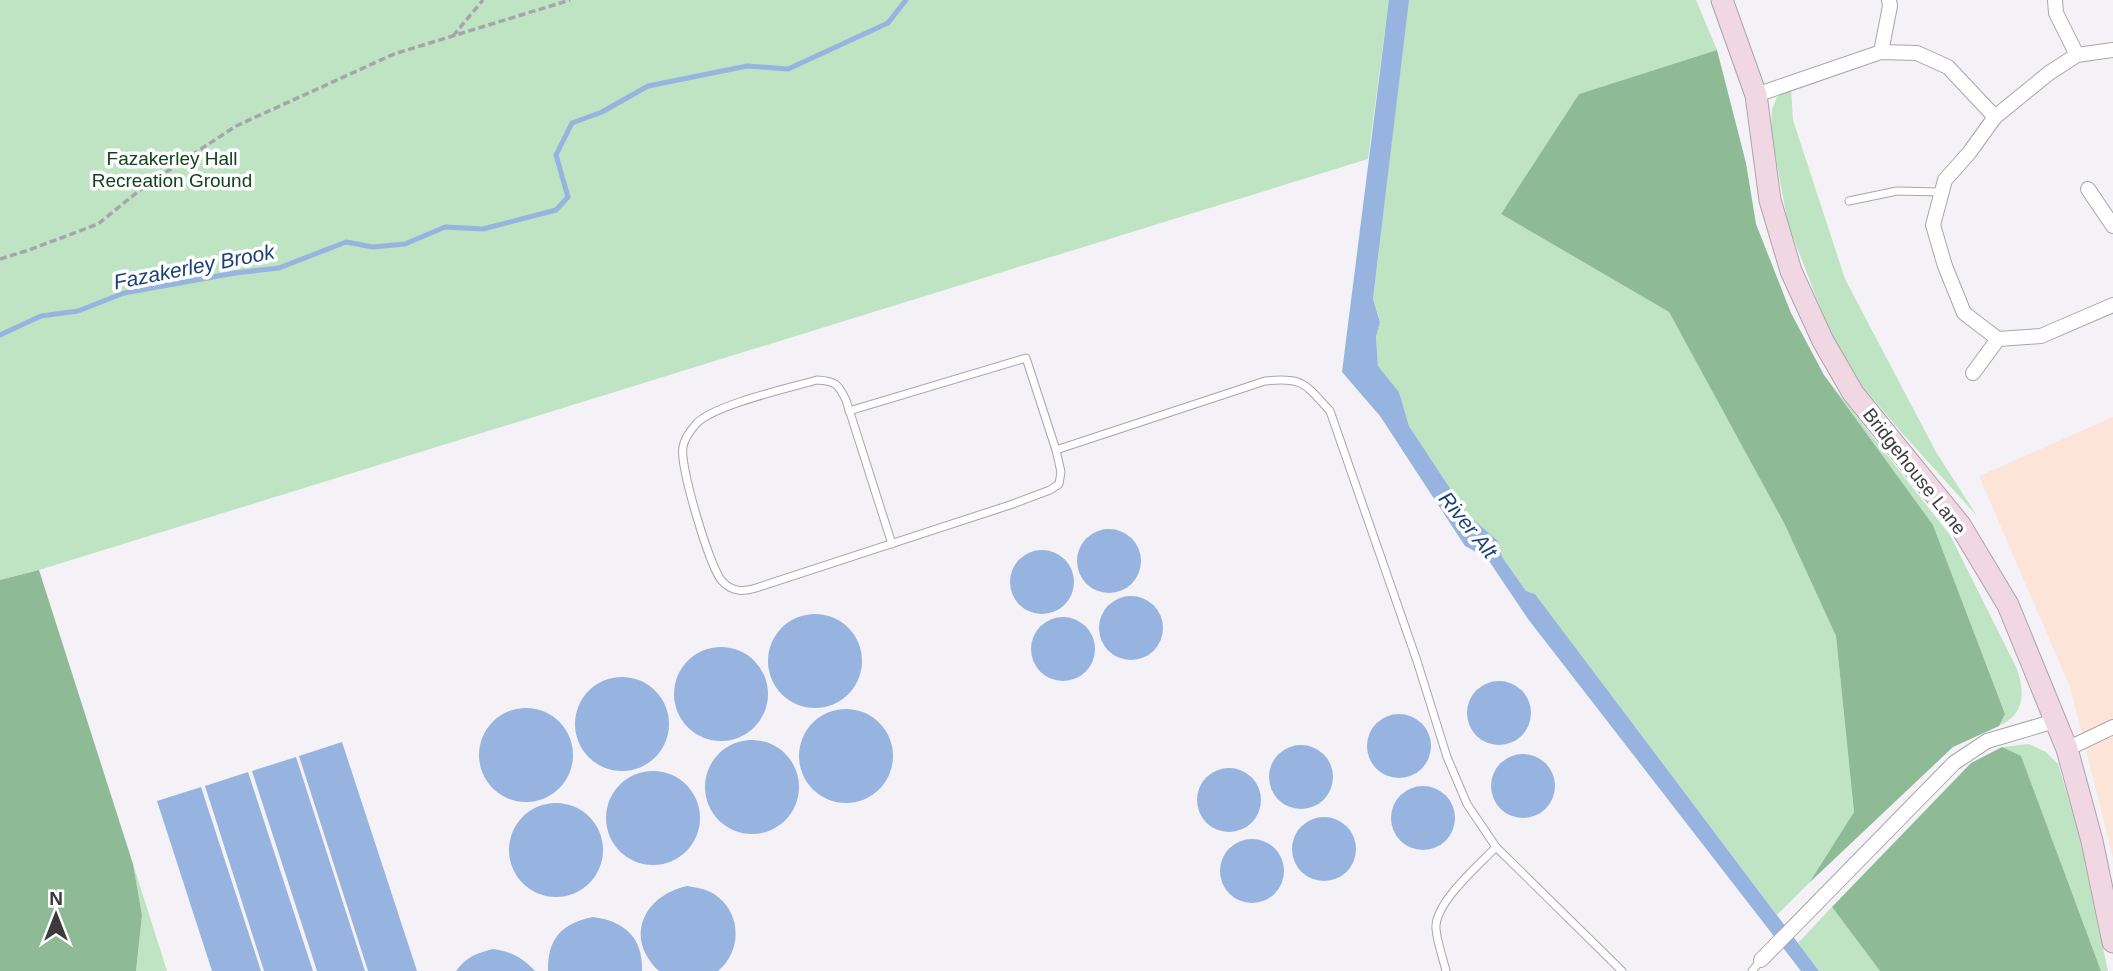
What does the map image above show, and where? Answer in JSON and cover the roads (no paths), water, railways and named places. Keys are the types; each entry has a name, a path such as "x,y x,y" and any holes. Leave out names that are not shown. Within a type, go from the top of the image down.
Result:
{"street":[{"name":"Bridgehouse Lane","path":"1722,0 1756,95 1770,200 1791,271 1823,341 1853,393 1960,525 2008,605 2067,749 2092,841 2113,942"},
{"path":"1881,52 1889,0"},
{"path":"2055,0 2056,13 2077,55"},
{"path":"2113,50 2077,55 1995,117 1945,180 1933,225 1945,266 1964,313 1998,339 2041,336 2113,305"},
{"path":"1756,95 1881,52 1917,53 1948,67 1995,117"},
{"path":"2088,189 2113,226"},
{"path":"1973,373 1998,339"},
{"path":"1757,966 1954,763 1987,741 2055,721"},
{"path":"2067,749 2113,727"}],"lane":[{"path":"1849,201 1897,191 1942,192"},
{"path":"849,411 1026,358 1056,450 1061,472 1059,484 1050,490 892,544 743,592 721,581 710,559 682,465 682,448 688,434 698,421 716,411 817,380 828,380 839,385 892,544"},
{"path":"1056,450 1265,381 1289,379 1306,384 1330,411 1417,661 1447,757 1467,804 1496,847 1622,971"},
{"path":"1446,971 1436,928 1438,913 1445,901 1496,847"}],"water":[{"name":"River Alt","path":"1389,0 1409,0 1373,299 1380,322 1376,337 1378,366 1399,392 1409,426 1467,514 1498,541 1502,557 1526,591 1535,594 1819,971 1801,971 1528,619 1487,558 1465,546 1380,416 1342,372"},
{"path":"1109,529 1127,535 1135,543 1141,561 1135,579 1127,587 1109,593 1091,587 1083,579 1077,561 1083,543 1091,535"},
{"path":"1042,550 1060,556 1068,564 1074,582 1068,600 1060,608 1042,614 1024,608 1016,600 1010,582 1016,564 1024,556"},
{"path":"1131,596 1149,602 1157,610 1163,628 1157,646 1149,654 1131,660 1113,654 1105,646 1099,628 1105,610 1113,602"},
{"path":"815,614 833,617 848,628 859,643 862,661 859,679 848,694 833,705 815,708 797,705 782,694 771,679 768,661 771,643 782,628 797,617"},
{"path":"1063,617 1081,623 1089,631 1095,649 1089,667 1081,675 1063,681 1045,675 1037,667 1031,649 1037,631 1045,623"},
{"path":"721,647 739,650 754,661 765,676 768,694 765,712 754,727 739,738 721,741 703,738 688,727 677,712 674,694 677,676 688,661 703,650"},
{"path":"622,677 640,680 655,691 666,706 669,724 666,742 655,757 640,768 622,771 604,768 589,757 578,742 575,724 578,706 589,691 604,680"},
{"path":"1499,681 1517,687 1525,695 1531,713 1525,731 1517,739 1499,745 1481,739 1473,731 1467,713 1473,695 1481,687"},
{"path":"526,708 544,711 559,722 570,737 573,755 570,773 559,788 544,799 526,802 508,799 493,788 482,773 479,755 482,737 493,722 508,711"},
{"path":"846,709 864,712 879,723 890,738 893,756 890,774 879,789 864,800 846,803 828,800 813,789 802,774 799,756 802,738 813,723 828,712"},
{"path":"1399,714 1417,720 1425,728 1431,746 1425,764 1417,772 1399,778 1381,772 1373,764 1367,746 1373,728 1381,720"},
{"path":"752,740 770,743 785,754 796,769 799,787 796,805 785,820 770,831 752,834 734,831 719,820 708,805 705,787 708,769 719,754 734,743"},
{"path":"342,742 417,971 368,971 299,756"},
{"path":"1301,745 1319,751 1327,759 1333,777 1327,795 1319,803 1301,809 1283,803 1275,795 1269,777 1275,759 1283,751"},
{"path":"1523,754 1541,760 1549,768 1555,786 1549,804 1541,812 1523,818 1505,812 1497,804 1491,786 1497,768 1505,760"},
{"path":"296,757 365,971 317,971 252,771"},
{"path":"1229,768 1247,774 1255,782 1261,800 1255,818 1247,826 1229,832 1211,826 1203,818 1197,800 1203,782 1211,774"},
{"path":"653,771 671,774 686,785 697,800 700,818 697,836 686,851 671,862 653,865 635,862 620,851 609,836 606,818 609,800 620,785 635,774"},
{"path":"248,772 313,971 264,971 205,786"},
{"path":"1423,786 1441,792 1449,800 1455,818 1449,836 1441,844 1423,850 1405,844 1397,836 1391,818 1397,800 1405,792"},
{"path":"201,787 261,971 212,971 157,801"},
{"path":"556,803 574,806 589,817 600,832 603,850 600,868 589,883 574,894 556,897 538,894 523,883 512,868 509,850 512,832 523,817 538,806"},
{"path":"1324,817 1342,823 1350,831 1356,849 1350,867 1342,875 1324,881 1306,875 1298,867 1292,849 1298,831 1306,823"},
{"path":"1252,839 1270,845 1278,853 1284,871 1278,889 1270,897 1252,903 1234,897 1226,889 1220,871 1226,853 1234,845"},
{"path":"687,886 715,894 726,905 735,924 736,934 731,954 718,971 659,971 642,945 643,920 650,909 659,899"},
{"path":"593,917 614,922 630,933 639,949 642,971 548,971 550,950 558,934 573,923"},
{"path":"493,949 516,956 535,971 456,971 472,956"}],"waterway":[{"name":"Fazakerley Brook","path":"0,335 41,316 78,311 124,293 279,268 346,242 373,247 405,244 445,227 483,229 556,210 568,197 556,155 572,123 602,112 648,86 747,66 788,69 888,23 906,0"}],"park label":[{"name":"Fazakerley Hall Recreation Ground","path":"172,169"}]}
